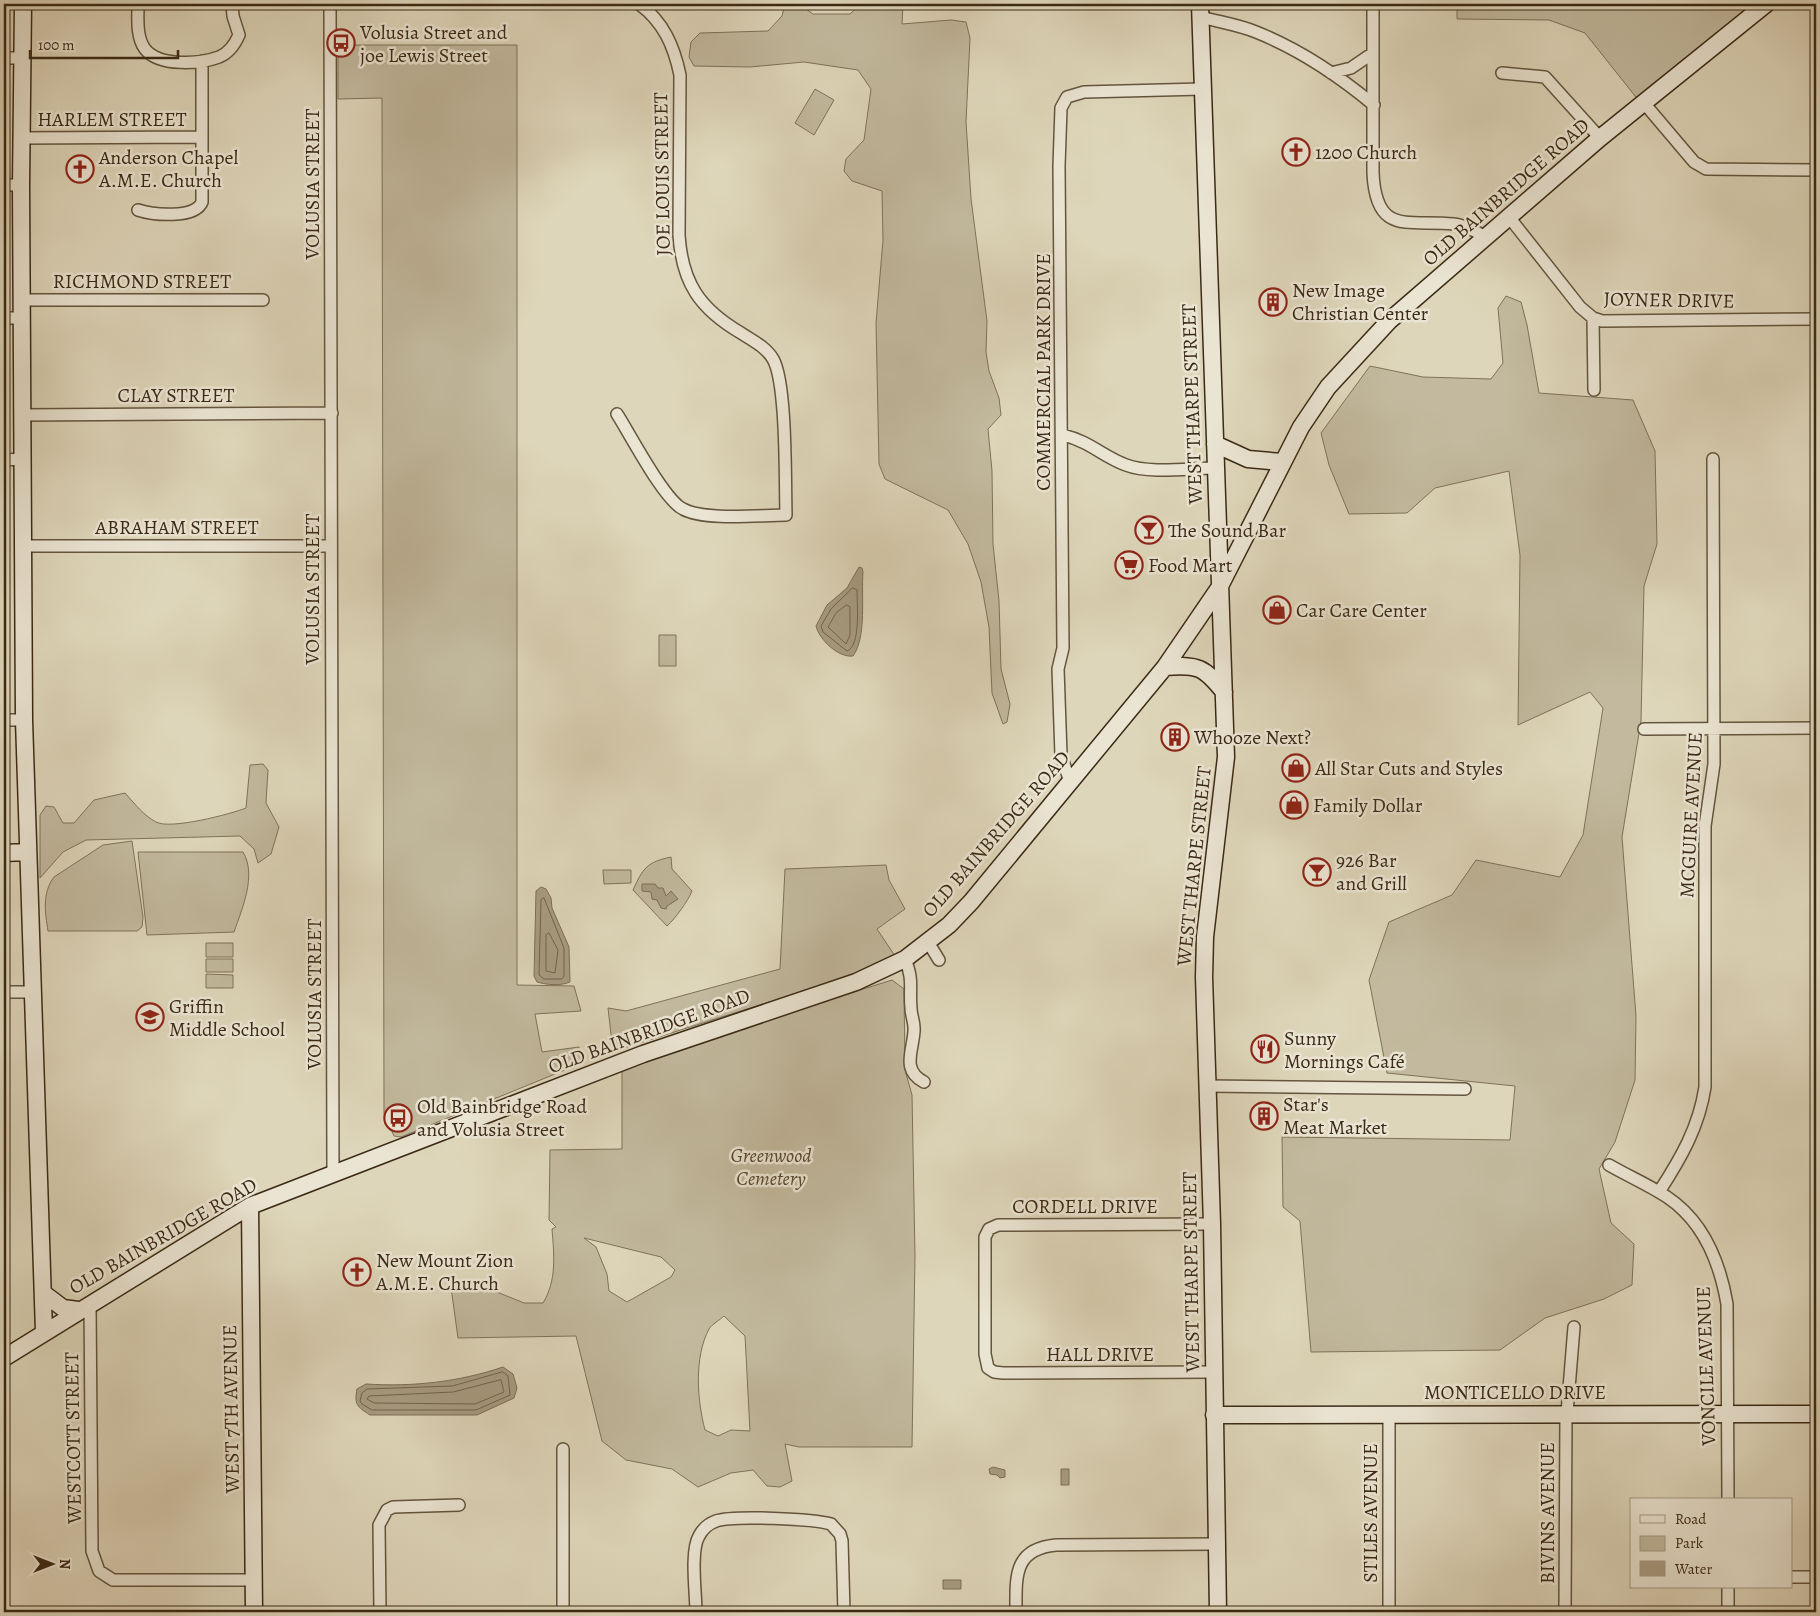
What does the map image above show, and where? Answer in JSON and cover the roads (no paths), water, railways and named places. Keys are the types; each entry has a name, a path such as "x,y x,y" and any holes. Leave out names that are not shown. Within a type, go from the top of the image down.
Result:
{"main road":[{"path":"24,4 21,185 24,720 31,992 44,1332"},
{"name":"OLD BAINBRIDGE ROAD","path":"4,1358 84,1306 250,1206 643,1054 856,982 905,959 928,942 949,925 971,902 1165,667 1219,588 1301,426 1328,387 1359,352 1389,321 1600,138 1766,4"},
{"name":"WEST THARPE STREET","path":"1201,10 1202,89 1226,757 1205,937 1204,977 1212,1224 1218,1612"},
{"path":"1215,444 1248,459 1282,462"},
{"path":"1165,667 1194,667 1209,673 1224,692"},
{"path":"4,852 27,852"},
{"name":"WEST 7TH AVENUE","path":"250,1206 254,1612"},
{"path":"43,1293 62,1308 84,1306"},
{"name":"MONTICELLO DRIVE","path":"1214,1416 1566,1413 1816,1414"}],"street":[{"path":"138,4 140,38 147,51 153,56 167,60 202,61 220,57 235,46 239,35 232,16 232,4"},
{"name":"VOLUSIA STREET","path":"330,4 333,1174"},
{"name":"JOE LOUIS STREET","path":"617,414 667,494 681,509 704,515 786,515 782,393 776,366 767,351 716,316 702,302 687,280 680,254 679,236 678,67 667,34 658,21 639,4"},
{"path":"1373,4 1374,189 1380,207 1386,214 1403,223 1456,224 1486,237"},
{"path":"1201,10 1273,39 1331,73 1374,105"},
{"path":"1331,73 1351,68 1373,53"},
{"path":"4,58 23,58"},
{"path":"138,210 149,214 196,211 202,202 202,61"},
{"path":"1502,73 1545,77 1600,138"},
{"name":"COMMERCIAL PARK DRIVE","path":"1070,782 1061,756 1058,669 1063,648 1063,436 1059,166 1061,108 1063,101 1072,94 1084,92 1202,89"},
{"path":"1644,103 1694,162 1706,169 1816,170"},
{"name":"HARLEM STREET","path":"22,138 202,138"},
{"path":"4,185 21,185"},
{"name":"JOYNER DRIVE","path":"1508,218 1580,307 1593,318 1612,321 1816,319"},
{"name":"RICHMOND STREET","path":"22,300 263,300"},
{"path":"4,318 22,318"},
{"path":"1593,318 1594,390"},
{"name":"CLAY STREET","path":"22,415 332,413"},
{"path":"1063,436 1082,440 1127,466 1145,469 1216,468"},
{"name":"MCGUIRE AVENUE","path":"1659,1192 1690,1138 1702,1105 1705,1086 1705,826 1706,809 1712,787 1714,729 1714,459"},
{"path":"4,460 22,460"},
{"name":"ABRAHAM STREET","path":"22,546 331,546"},
{"path":"4,720 24,720"},
{"path":"1644,729 1816,728"},
{"path":"928,942 939,960"},
{"path":"905,959 912,981 910,1009 914,1031 908,1058 912,1072 924,1082"},
{"path":"4,992 31,992"},
{"path":"1208,1086 1465,1089"},
{"name":"VONCILE AVENUE","path":"1609,1165 1668,1197 1694,1224 1714,1254 1722,1275 1727,1304 1728,1498"},
{"name":"CORDELL DRIVE","path":"988,1368 985,1354 985,1237 989,1229 998,1225 1212,1224"},
{"name":"WESTCOTT STREET","path":"84,1306 92,1551 99,1571 113,1580 253,1580"},
{"name":"BIVINS AVENUE","path":"1565,1612 1566,1413 1574,1327"},
{"name":"HALL DRIVE","path":"988,1368 994,1372 1003,1373 1214,1372"},
{"name":"STILES AVENUE","path":"1389,1414 1389,1612"},
{"path":"563,1612 564,1448"},
{"path":"380,1612 379,1525 382,1518 393,1507 459,1505"},
{"path":"696,1612 696,1547 706,1526 718,1520 792,1519 821,1521 831,1524 840,1534 843,1548 844,1612"},
{"path":"1016,1612 1017,1575 1023,1558 1036,1549 1056,1545 1216,1544"},
{"path":"1792,1577 1816,1577"},
{"path":"1728,1588 1728,1612"}],"water":[{"path":"859,567 862,568 863,572 862,627 853,656 847,656 830,647 816,626 827,605 847,588"},
{"path":"642,884 655,884 658,888 663,888 666,896 671,891 678,899 667,906 666,909 661,908 657,900 652,899 651,892 642,891"},
{"path":"541,887 546,889 551,898 552,908 569,947 570,982 554,985 541,983 537,982 534,976 536,891"},
{"path":"503,1367 513,1374 517,1388 514,1398 477,1415 370,1415 362,1410 356,1402 357,1389 366,1384 401,1385 452,1380"},
{"path":"993,1467 1005,1470 1005,1477 1000,1478 997,1475 990,1474 989,1469"},
{"path":"1061,1469 1069,1469 1069,1485 1061,1485"},
{"path":"943,1580 961,1580 961,1589 943,1589"}],"place":[{"name":"Volusia Street and joe Lewis Street","path":"341,43"},
{"name":"1200 Church","path":"1296,152"},
{"name":"Anderson Chapel A.M.E. Church","path":"80,169"},
{"name":"New Image Christian Center","path":"1273,302"},
{"name":"The Sound Bar","path":"1149,530"},
{"name":"Food Mart","path":"1129,565"},
{"name":"Car Care Center","path":"1277,610"},
{"name":"Whooze Next?","path":"1175,737"},
{"name":"All Star Cuts and Styles","path":"1296,768"},
{"name":"Family Dollar","path":"1294,805"},
{"name":"926 Bar and Grill","path":"1317,872"},
{"name":"Griffin Middle School","path":"150,1017"},
{"name":"Sunny Mornings Café","path":"1265,1049"},
{"name":"Star's Meat Market","path":"1264,1116"},
{"name":"Old Bainbridge Road and Volusia Street","path":"398,1118"},
{"name":"New Mount Zion A.M.E. Church","path":"357,1272"}],"park label":[{"name":"Greenwood Cemetery","path":"771,1166"}]}
